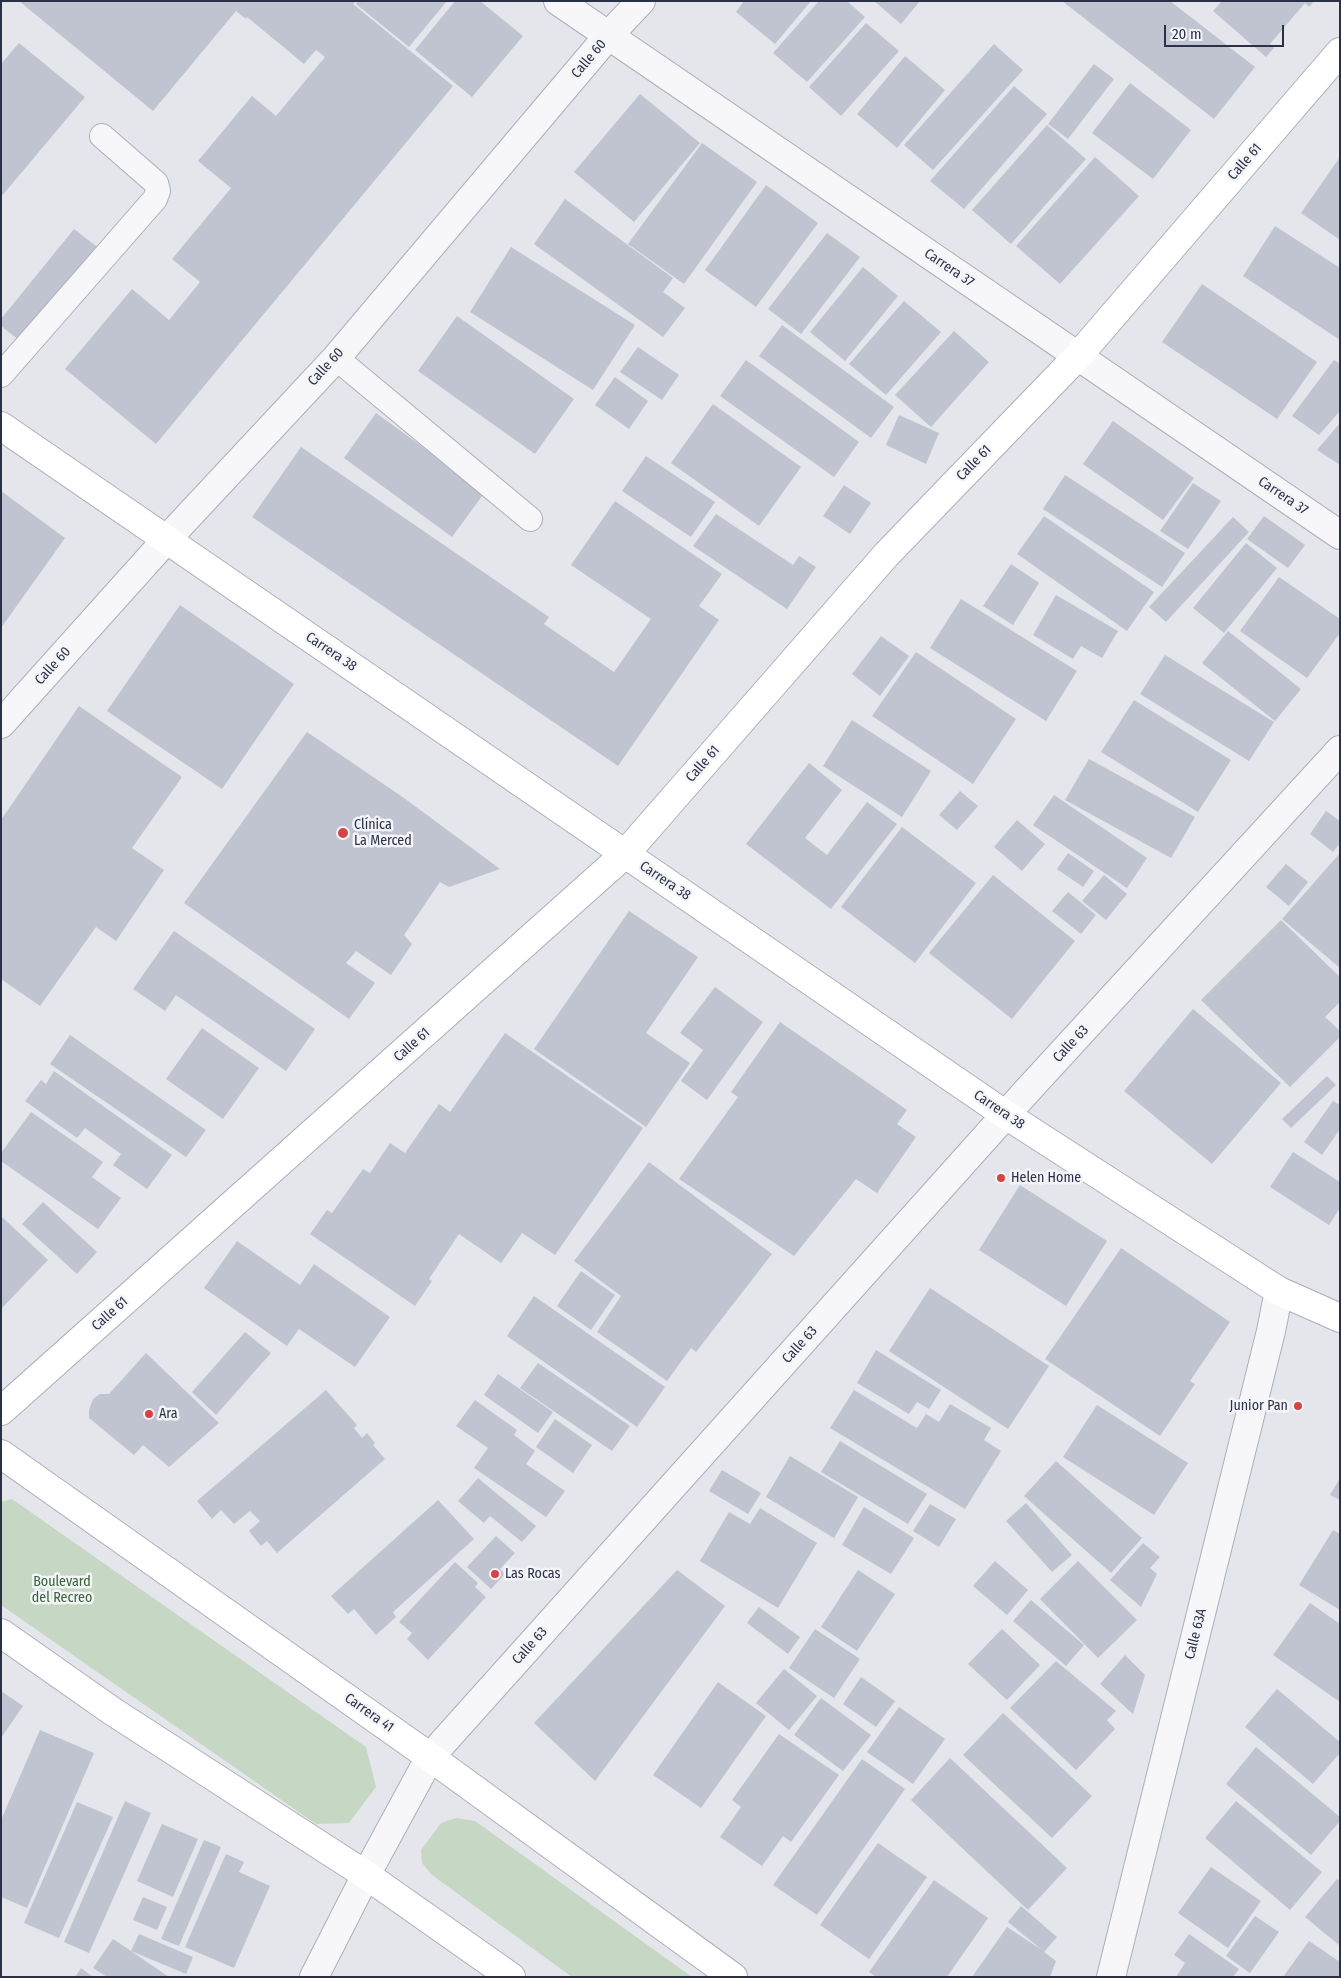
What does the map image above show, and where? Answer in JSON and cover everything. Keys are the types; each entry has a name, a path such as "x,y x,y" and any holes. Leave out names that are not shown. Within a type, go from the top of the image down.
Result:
{"street":[{"name":"Carrera 37","path":"558,1 1340,534"},
{"name":"Calle 60","path":"1,724 167,539 336,358 608,36 641,1"},
{"name":"Calle 61","path":"1,1411 625,854 886,555 1078,356 1340,52"},
{"name":"Carrera 38","path":"1,426 1006,1115 1279,1291 1340,1318"},
{"name":"Calle 63","path":"314,1977 366,1875 430,1757 1006,1115 1340,750"},
{"name":"Calle 63A","path":"1112,1977 1271,1331 1279,1291"},
{"name":"Carrera 41","path":"1,1454 430,1757 733,1977"},
{"path":"1,1633 112,1711 366,1875 511,1977"}],"lane":[{"path":"1,375 155,199 158,191 156,183 102,136"},
{"path":"336,358 530,519"}],"green space":[{"name":"Boulevard del Recreo","path":"12,1499 366,1747 376,1787 349,1823 316,1824 1,1605 1,1502"},
{"path":"456,1818 475,1821 692,1977 572,1977 432,1875 422,1863 421,1850 441,1823"}],"building":[{"path":"19,1 356,1 353,4 453,86 156,444 65,369 132,289 169,320 200,282 172,259 231,188 198,161 252,96 276,116 325,57 316,50 304,64 247,17 246,19 236,11 153,111"},
{"path":"358,1 447,1 409,47 356,4"},
{"path":"455,1 480,1 523,36 472,97 415,50"},
{"path":"744,1 811,1 775,44 736,12"},
{"path":"819,1 847,1 865,17 807,82 773,53"},
{"path":"874,1 920,1 901,24"},
{"path":"1062,1 1170,1 1255,67 1214,119"},
{"path":"1222,1 1314,1 1309,7 1305,3 1270,44 1274,48 1266,57 1213,11"},
{"path":"866,23 899,51 841,116 809,87"},
{"path":"19,43 85,97 1,197 1,64"},
{"path":"994,44 1023,70 933,170 904,145"},
{"path":"905,56 945,90 897,148 857,114"},
{"path":"1094,64 1114,79 1068,139 1048,124"},
{"path":"1130,83 1191,130 1153,179 1092,133"},
{"path":"1014,86 1047,114 964,209 930,181"},
{"path":"640,94 700,143 634,222 574,172"},
{"path":"1047,125 1086,159 1011,244 972,210"},
{"path":"702,143 757,182 684,284 628,244"},
{"path":"1095,157 1139,196 1060,284 1016,246"},
{"path":"1340,157 1340,240 1301,213"},
{"path":"766,185 818,223 756,307 705,270"},
{"path":"565,199 673,278 663,292 685,308 663,337 534,244"},
{"path":"1275,226 1340,268 1340,340 1243,276"},
{"path":"74,229 100,249 24,344 1,326 1,319"},
{"path":"827,233 860,257 801,334 768,309"},
{"path":"511,247 635,325 593,390 470,312"},
{"path":"863,267 898,296 845,361 810,332"},
{"path":"1202,284 1317,362 1277,419 1162,342"},
{"path":"904,301 941,332 886,395 849,364"},
{"path":"457,316 574,399 535,454 418,371"},
{"path":"782,325 894,407 871,438 759,356"},
{"path":"954,331 989,362 931,427 895,395"},
{"path":"638,347 679,375 662,400 620,372"},
{"path":"746,360 859,442 834,477 720,396"},
{"path":"1334,360 1340,364 1340,411 1319,435 1292,416"},
{"path":"615,377 648,401 629,429 595,405"},
{"path":"713,404 801,467 759,526 671,463"},
{"path":"376,413 485,492 452,537 344,458"},
{"path":"899,415 939,433 926,464 886,445"},
{"path":"1113,421 1194,478 1163,520 1083,464"},
{"path":"1340,423 1340,465 1317,450"},
{"path":"301,447 549,617 544,624 614,672 651,619 571,565 615,501 722,574 699,606 719,620 618,766 252,517"},
{"path":"646,456 715,502 691,537 622,491"},
{"path":"1065,475 1185,553 1162,587 1043,509"},
{"path":"1193,483 1221,501 1188,549 1160,531"},
{"path":"844,485 871,503 850,534 823,516"},
{"path":"1,491 65,538 1,628"},
{"path":"716,514 793,565 799,556 816,567 787,609 693,546"},
{"path":"1044,516 1154,592 1127,631 1017,554"},
{"path":"1264,516 1305,545 1288,568 1247,539"},
{"path":"1233,517 1249,532 1166,622 1149,607"},
{"path":"1246,543 1277,568 1224,633 1193,608"},
{"path":"1011,564 1039,583 1013,625 983,606"},
{"path":"1279,577 1340,619 1340,633 1307,678 1240,631"},
{"path":"1056,595 1118,631 1102,658 1081,646 1073,659 1033,635"},
{"path":"961,599 1077,671 1046,721 930,648"},
{"path":"180,605 294,684 222,789 107,711"},
{"path":"1228,631 1301,689 1275,721 1202,663"},
{"path":"881,636 909,656 880,696 852,674"},
{"path":"916,652 1016,719 973,784 872,716"},
{"path":"1165,655 1274,722 1249,761 1140,694"},
{"path":"1134,700 1231,760 1198,812 1101,752"},
{"path":"79,706 182,777 132,848 164,870 116,941 96,927 40,1006 1,979 1,820"},
{"path":"852,720 931,771 902,817 823,766"},
{"name":"Clínica La Merced","path":"307,732 404,798 500,869 449,887 440,882 404,935 412,944 391,975 356,951 346,963 375,983 349,1019 184,903"},
{"path":"1089,759 1195,817 1171,858 1065,800"},
{"path":"809,763 842,790 805,838 827,855 867,802 897,824 831,909 746,844"},
{"path":"960,791 978,806 957,830 939,815"},
{"path":"1054,795 1147,858 1127,888 1033,825"},
{"path":"1326,811 1340,821 1340,843 1333,852 1310,834"},
{"path":"1017,820 1045,844 1022,871 994,847"},
{"path":"902,827 976,883 915,963 841,907"},
{"path":"1068,853 1094,871 1083,887 1057,869"},
{"path":"1340,853 1340,968 1282,919"},
{"path":"1286,864 1308,882 1289,906 1266,887"},
{"path":"993,875 1075,941 1012,1019 929,953"},
{"path":"1104,875 1127,894 1106,920 1082,901"},
{"path":"1068,892 1096,915 1081,934 1052,911"},
{"path":"629,911 698,957 646,1033 690,1063 646,1127 534,1049"},
{"path":"1281,920 1340,977 1340,1002 1325,1017 1340,1031 1340,1037 1290,1087 1201,1000"},
{"path":"174,931 315,1029 286,1071 176,995 165,1011 133,989"},
{"path":"715,987 763,1022 707,1100 681,1081 703,1050 680,1033"},
{"path":"1193,1009 1281,1083 1212,1164 1124,1091"},
{"path":"780,1022 907,1110 897,1124 916,1137 877,1193 856,1179 794,1256 679,1179 738,1097 731,1092"},
{"path":"202,1028 259,1068 223,1119 166,1079"},
{"path":"505,1033 643,1128 555,1255 522,1233 501,1263 459,1234 429,1279 432,1281 415,1306 310,1234 327,1210 332,1213 363,1169 370,1173 390,1143 405,1153 439,1104 450,1112"},
{"path":"70,1035 206,1130 186,1157 50,1064"},
{"path":"54,1071 172,1155 147,1189 113,1165 121,1154 85,1128 77,1138 25,1101 41,1080 46,1084"},
{"path":"1327,1076 1336,1085 1291,1128 1282,1119"},
{"path":"1333,1101 1340,1105 1340,1129 1322,1155 1304,1142"},
{"path":"31,1112 103,1162 92,1177 121,1198 98,1229 1,1161 1,1153"},
{"path":"1293,1152 1340,1182 1340,1208 1329,1225 1270,1187"},
{"path":"649,1162 772,1254 696,1352 691,1348 667,1381 597,1332 621,1296 574,1261"},
{"path":"1020,1185 1107,1241 1066,1306 979,1250"},
{"path":"43,1202 97,1252 77,1274 22,1224"},
{"path":"1,1216 48,1260 1,1309"},
{"path":"237,1241 300,1285 314,1264 390,1317 355,1367 299,1329 287,1346 204,1288"},
{"path":"1121,1248 1230,1322 1190,1381 1195,1384 1160,1436 1045,1359"},
{"path":"581,1271 615,1295 591,1330 557,1306"},
{"path":"930,1288 1049,1366 1008,1429 889,1351"},
{"path":"534,1296 665,1387 637,1427 507,1336"},
{"path":"245,1332 271,1353 216,1415 192,1392"},
{"path":"876,1350 941,1390 929,1409 917,1402 909,1414 857,1383"},
{"name":"Ara","path":"146,1353 219,1423 169,1467 143,1445 134,1455 89,1418 89,1410 93,1399 100,1394 109,1394"},
{"path":"538,1363 630,1426 612,1451 520,1388"},
{"path":"498,1374 553,1412 538,1433 484,1395"},
{"path":"326,1390 357,1425 354,1428 362,1438 367,1433 375,1443 373,1445 385,1459 277,1553 267,1541 261,1546 249,1531 260,1521 250,1511 234,1524 221,1510 212,1519 197,1501"},
{"path":"854,1390 917,1428 926,1414 939,1422 950,1404 991,1428 984,1440 1001,1451 965,1509 830,1428"},
{"path":"475,1400 517,1430 514,1435 535,1451 526,1464 565,1491 546,1517 474,1468 488,1448 456,1426"},
{"path":"1097,1405 1188,1463 1154,1515 1063,1457"},
{"path":"555,1419 592,1445 573,1473 536,1447"},
{"path":"840,1441 927,1494 908,1524 821,1472"},
{"path":"790,1456 858,1497 834,1538 766,1497"},
{"path":"1056,1461 1142,1538 1111,1573 1024,1496"},
{"path":"722,1470 761,1493 748,1514 709,1491"},
{"path":"478,1478 536,1526 522,1542 490,1516 484,1523 458,1501"},
{"path":"1340,1478 1340,1500 1330,1495"},
{"path":"438,1500 474,1539 393,1612 396,1617 376,1635 354,1609 348,1614 331,1596"},
{"path":"1026,1503 1072,1555 1052,1572 1006,1521"},
{"path":"930,1504 956,1519 939,1547 913,1531"},
{"path":"864,1507 914,1538 891,1574 842,1545"},
{"path":"760,1508 817,1543 778,1608 700,1561 729,1512 750,1524"},
{"path":"1333,1530 1340,1534 1340,1610 1299,1585"},
{"path":"496,1536 515,1553 500,1569 505,1574 491,1589 467,1567"},
{"path":"1143,1543 1160,1557 1150,1568 1157,1574 1141,1607 1110,1580"},
{"path":"995,1561 1028,1590 1007,1615 973,1586"},
{"path":"1078,1561 1137,1620 1098,1658 1040,1599"},
{"path":"455,1562 478,1583 475,1587 486,1597 428,1660 407,1639 412,1633 399,1622"},
{"path":"677,1570 725,1606 595,1781 534,1723"},
{"path":"858,1570 895,1594 857,1651 821,1627"},
{"path":"1031,1600 1084,1645 1066,1666 1013,1621"},
{"path":"1310,1603 1340,1624 1340,1702 1273,1655"},
{"path":"759,1607 800,1637 788,1654 747,1623"},
{"path":"815,1629 860,1659 834,1698 789,1668"},
{"path":"1002,1629 1040,1665 1007,1700 968,1664"},
{"path":"1125,1655 1145,1675 1133,1714 1100,1684"},
{"path":"1056,1661 1116,1711 1107,1720 1115,1729 1076,1770 1010,1708"},
{"path":"784,1669 817,1696 789,1730 756,1703"},
{"path":"861,1677 895,1701 876,1727 843,1704"},
{"path":"718,1682 766,1716 701,1808 653,1775"},
{"path":"1277,1689 1340,1742 1340,1753 1313,1784 1245,1727"},
{"path":"1,1691 23,1706 1,1738"},
{"path":"821,1698 871,1735 843,1771 794,1735"},
{"path":"899,1707 945,1739 913,1784 867,1752"},
{"path":"1003,1713 1092,1796 1052,1838 963,1755"},
{"path":"40,1730 94,1753 27,1908 1,1897 1,1820"},
{"path":"779,1734 839,1775 791,1842 783,1836 762,1866 720,1837 741,1807 732,1800"},
{"path":"1256,1747 1340,1817 1340,1821 1311,1855 1226,1784"},
{"path":"950,1758 1067,1868 1028,1910 911,1800"},
{"path":"862,1759 905,1789 817,1915 773,1885"},
{"path":"125,1801 151,1813 89,1953 64,1942"},
{"path":"1236,1801 1322,1872 1290,1910 1205,1838"},
{"path":"77,1802 113,1817 59,1938 24,1923"},
{"path":"162,1824 198,1839 173,1897 137,1881"},
{"path":"204,1840 221,1847 179,1946 161,1939"},
{"path":"878,1843 927,1877 869,1959 820,1925"},
{"path":"226,1854 244,1862 239,1872 270,1886 234,1968 185,1947"},
{"path":"1211,1867 1261,1901 1228,1948 1178,1913"},
{"path":"1337,1879 1340,1881 1340,1946 1305,1917"},
{"path":"934,1880 988,1918 947,1977 876,1977 869,1972"},
{"path":"143,1897 167,1907 157,1930 133,1920"},
{"path":"1021,1906 1057,1937 1044,1952 1056,1961 1050,1977 972,1977 1007,1927 1042,1950 1008,1922"},
{"path":"1255,1916 1279,1932 1250,1973 1226,1956"},
{"path":"139,1934 193,1957 186,1974 131,1951"},
{"path":"1189,1934 1239,1969 1233,1977 1176,1977 1185,1963 1174,1955"},
{"path":"113,1939 169,1977 107,1977 93,1968"},
{"path":"1309,1941 1340,1962 1340,1977 1283,1977"},
{"path":"81,1968 93,1977 75,1977"}],"place":[{"name":"Clínica La Merced","path":"343,833"},
{"name":"Helen Home","path":"1001,1178"},
{"name":"Junior Pan","path":"1298,1406"},
{"name":"Ara","path":"149,1414"},
{"name":"Las Rocas","path":"495,1574"}]}
